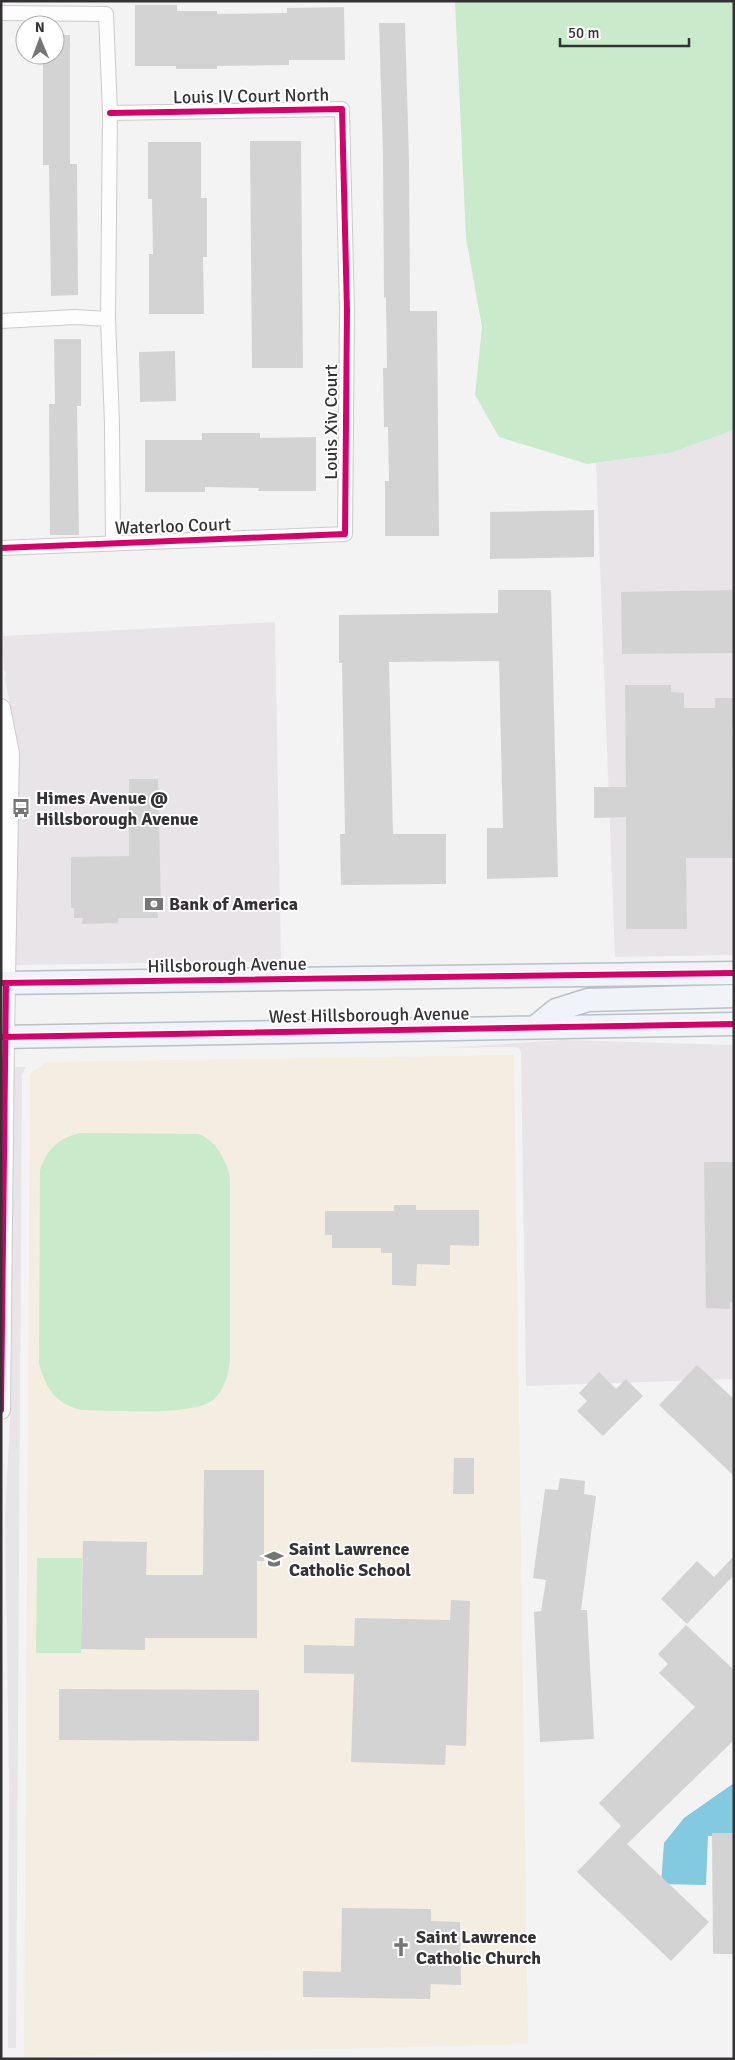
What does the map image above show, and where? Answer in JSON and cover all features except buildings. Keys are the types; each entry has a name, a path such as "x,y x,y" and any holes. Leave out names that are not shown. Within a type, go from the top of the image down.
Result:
{"main road":[{"name":"West Hillsborough Avenue","path":"454,977 734,973"},
{"name":"Hillsborough Avenue","path":"4,983 454,977"},
{"path":"535,1027 556,1010 588,1000 734,996"},
{"name":"West Hillsborough Avenue","path":"3,1037 734,1024"}],"street":[{"path":"1,13 106,14 110,113 108,319 112,424 113,544"},
{"name":"Louis IV Court North","path":"110,113 342,109 347,310"},
{"name":"Louis Xiv Court","path":"345,534 347,310"},
{"path":"1,321 75,317 108,319"},
{"name":"Waterloo Court","path":"1,548 345,534"},
{"path":"1,708 10,753 3,1037 1,1410"}],"shaded area":[{"path":"734,430 734,955 615,957 596,463 670,453"},
{"path":"275,622 281,961 16,965 19,754 5,679 3,636"},
{"path":"563,1040 734,1045 734,1379 526,1386 521,1052 519,1048 514,1047 440,1048"},
{"name":"Saint Lawrence Catholic School","path":"514,1055 528,2044 24,2057 30,1074 46,1062"},
{"path":"13,1067 26,1067 22,1074 16,2048 8,2048 9,1783 5,1517 11,1402"}],"green space":[{"path":"455,1 734,1 734,430 670,453 587,464 499,437 475,395 482,327 466,238"},
{"path":"79,1133 198,1134 215,1146 226,1164 230,1177 230,1362 223,1387 213,1400 187,1409 169,1411 81,1410 65,1404 48,1387 39,1363 40,1170 46,1156 54,1146 65,1138"},
{"path":"37,1558 82,1558 81,1653 36,1653"}],"water":[{"path":"734,1783 734,1836 708,1836 706,1885 661,1884 664,1843 684,1818"}],"cycle path":[{"path":"1,548 345,534 347,310 342,109 110,113"},
{"path":"1,983 734,973"},
{"path":"1,1410 6,983"},
{"path":"1,1037 734,1024"}],"place":[{"name":"Himes Avenue @ Hillsborough Avenue","path":"21,808"},
{"name":"Bank of America","path":"154,904"},
{"name":"Saint Lawrence Catholic School","path":"274,1559"},
{"name":"Saint Lawrence Catholic Church","path":"401,1947"}]}
